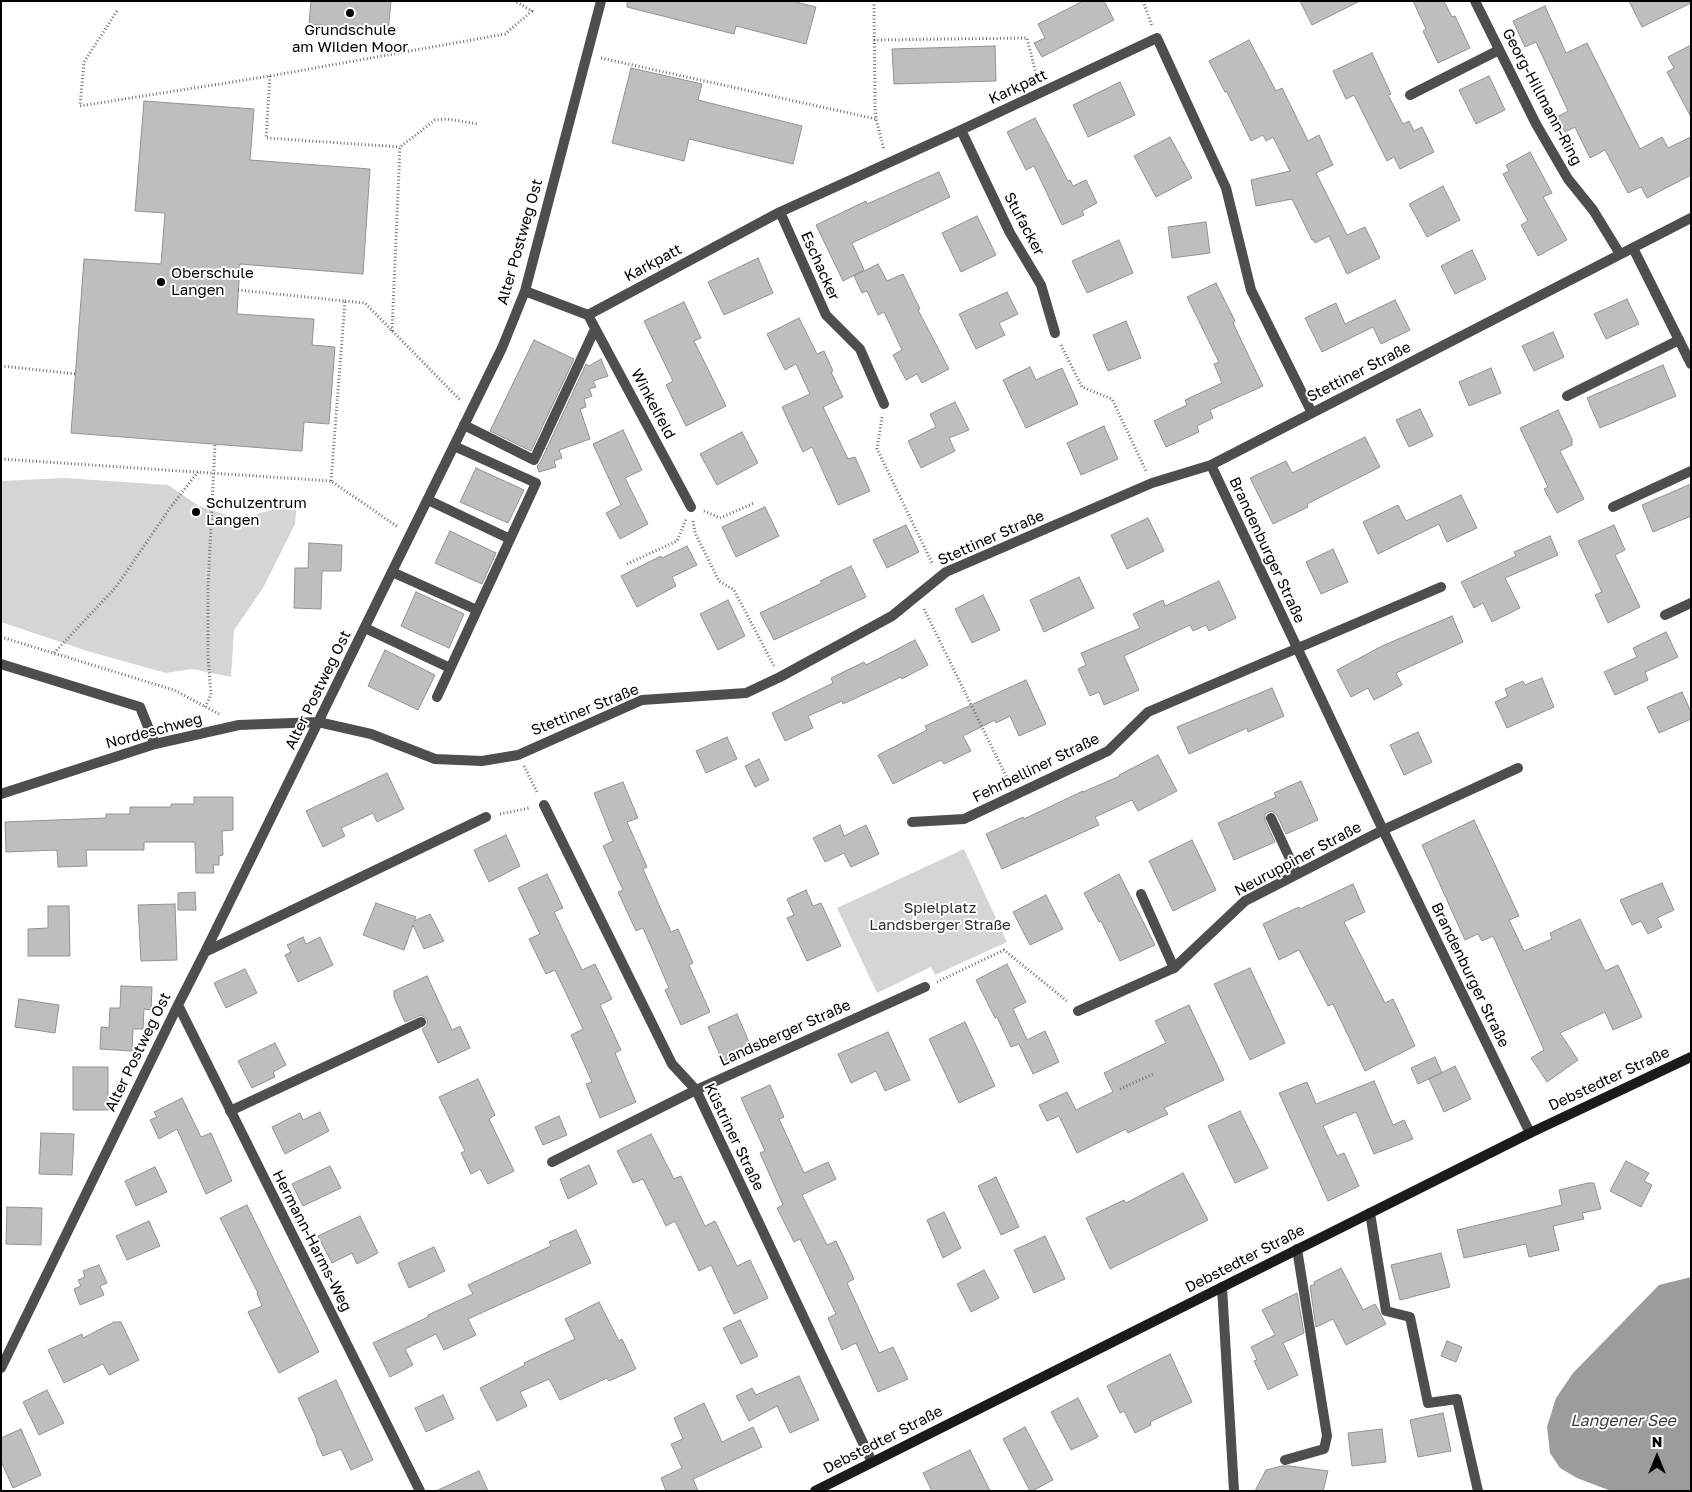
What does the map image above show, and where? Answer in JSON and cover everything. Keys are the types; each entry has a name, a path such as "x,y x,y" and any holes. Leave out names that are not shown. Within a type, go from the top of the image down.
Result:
{"main road":[{"name":"Debstedter Straße","path":"815,1491 1530,1133 1691,1057"}],"street":[{"name":"Alter Postweg Ost","path":"1,1368 502,348 524,291 601,1"},
{"name":"Georg-Hillmann-Ring","path":"1475,1 1536,124 1568,179 1593,210 1620,254"},
{"name":"Karkpatt","path":"588,316 780,212 1157,38"},
{"path":"1157,38 1226,188 1251,290 1312,413"},
{"path":"1410,94 1500,50"},
{"name":"Stufacker","path":"961,130 1010,233 1041,285 1056,333"},
{"name":"Eschacker","path":"780,212 826,315 860,349 884,404"},
{"name":"Stettiner Straße","path":"318,722 371,734 435,759 482,761 518,755 642,700 746,693 780,677 892,616 946,572 1152,483 1211,465 1691,218"},
{"path":"1633,248 1691,364"},
{"path":"524,291 588,316"},
{"name":"Winkelfeld","path":"588,316 691,506"},
{"path":"464,425 534,460 595,328"},
{"path":"1567,396 1679,340"},
{"path":"437,697 536,483 454,446"},
{"name":"Brandenburger Straße","path":"1211,465 1296,649 1530,1133"},
{"path":"1613,507 1691,471"},
{"path":"428,500 510,539"},
{"path":"392,572 477,610"},
{"name":"Brandenburger Straße","path":"1296,649 1441,587"},
{"path":"1665,615 1691,603"},
{"path":"365,628 450,668"},
{"name":"Fehrbelliner Straße","path":"912,822 964,819 1108,751 1148,712 1296,649"},
{"path":"1,664 140,707 155,744"},
{"name":"Nordeschweg","path":"1,794 155,744 240,725 318,722"},
{"path":"1383,830 1518,768"},
{"name":"Küstriner Straße","path":"544,805 672,1064 696,1090 872,1462"},
{"path":"205,952 486,817"},
{"path":"1271,818 1297,874"},
{"name":"Neuruppiner Straße","path":"1078,1011 1174,968 1245,901 1383,830"},
{"path":"1141,894 1174,968"},
{"name":"Landsberger Straße","path":"552,1162 696,1090 925,987"},
{"name":"Hermann-Harms-Weg","path":"178,1005 420,1491"},
{"path":"230,1111 421,1022"},
{"path":"1370,1213 1386,1310 1410,1317 1428,1403 1457,1399 1478,1491"},
{"path":"1285,1460 1324,1449 1327,1436 1298,1249"},
{"path":"1222,1287 1234,1491"}],"path":[{"path":"117,11 84,62 80,106 270,76 505,34 532,11 515,1"},
{"path":"874,1 876,119 888,163"},
{"path":"1143,1 1157,38"},
{"path":"874,40 1027,38 1041,93"},
{"path":"587,55 876,119"},
{"path":"270,76 266,138 400,147 435,120 447,119 478,124"},
{"path":"392,331 400,147"},
{"path":"238,290 365,303 471,411"},
{"path":"331,481 345,301"},
{"path":"1056,333 1082,386 1112,399 1152,483"},
{"path":"1,366 76,374"},
{"path":"884,404 877,448 939,577"},
{"path":"205,707 211,695 208,656 208,588 215,444"},
{"path":"1,459 331,481 410,535"},
{"path":"54,653 116,587 170,508 199,472"},
{"path":"691,506 720,518 754,503"},
{"path":"627,564 677,541 691,506"},
{"path":"691,506 695,533 719,581 734,590 780,677"},
{"path":"917,595 1015,794"},
{"path":"1,637 174,690 240,725"},
{"path":"486,817 544,805 518,755"},
{"path":"925,987 1004,950 1078,1011"},
{"path":"1120,1089 1153,1074"}],"green space":[{"path":"65,478 168,485 199,506 239,519 297,503 295,524 263,588 234,630 231,677 192,669 166,673 87,651 1,622 1,481"},
{"name":"Spielplatz Landsberger Straße","path":"964,849 1007,942 935,975 931,967 877,993 837,908"}],"water":[{"name":"Langener See","path":"1691,1277 1691,1491 1611,1491 1577,1478 1560,1468 1550,1453 1547,1427 1556,1398 1573,1373 1659,1285"}],"building":[{"name":"Grundschule am Wilden Moor","path":"311,1 391,1 388,32 309,24"},
{"path":"627,1 792,1 816,7 806,44 736,26 734,34 627,7"},
{"path":"1083,1 1104,1 1114,20 1042,57 1034,43 1045,38 1038,24"},
{"path":"1300,1 1360,1 1312,25"},
{"path":"1413,1 1444,1 1452,17 1455,16 1470,48 1438,63 1423,31 1426,29"},
{"path":"1629,1 1691,1 1691,3 1642,27"},
{"path":"1545,6 1566,53 1587,43 1640,149 1662,137 1668,148 1691,137 1691,175 1647,198 1641,187 1628,193 1605,150 1590,158 1575,127 1565,132 1557,117 1568,111 1536,42 1525,47 1513,21"},
{"path":"1249,40 1276,91 1282,88 1308,141 1319,135 1333,165 1316,173 1347,235 1365,227 1380,258 1347,274 1329,236 1315,243 1312,240 1292,199 1256,206 1251,180 1290,171 1273,137 1266,141 1263,135 1251,141 1227,92 1225,92 1209,61"},
{"path":"1691,45 1691,117 1667,72 1674,68 1668,57"},
{"path":"995,46 996,81 894,84 892,49"},
{"path":"1372,53 1391,94 1388,95 1403,124 1409,121 1414,131 1422,127 1434,152 1400,169 1394,157 1387,161 1354,95 1346,99 1333,71"},
{"path":"631,68 702,84 698,100 802,126 793,164 689,139 684,161 612,143"},
{"path":"1489,76 1505,110 1476,124 1459,90"},
{"path":"1120,82 1135,115 1088,137 1073,105"},
{"name":"Oberschule Langen","path":"144,101 254,109 250,160 370,169 363,274 240,264 237,314 314,319 312,345 335,347 329,424 304,422 302,451 71,433 84,259 161,264 165,213 135,211"},
{"path":"1035,118 1068,181 1070,180 1073,186 1086,180 1097,203 1082,211 1084,215 1062,225 1034,166 1026,170 1007,132"},
{"path":"1170,137 1192,178 1156,197 1134,156"},
{"path":"1530,152 1552,193 1543,197 1567,240 1538,256 1521,225 1528,221 1503,174 1509,171 1506,165"},
{"path":"939,172 950,197 852,243 864,270 843,281 816,225 866,201 867,204"},
{"path":"1443,186 1460,220 1427,237 1409,204"},
{"path":"977,216 996,255 961,272 942,233"},
{"path":"1206,222 1210,253 1172,258 1168,227"},
{"path":"1119,240 1133,273 1087,293 1072,261"},
{"path":"1472,250 1486,279 1455,294 1441,266"},
{"path":"758,258 773,293 724,315 708,282"},
{"path":"878,264 887,281 903,274 920,309 918,310 949,369 922,383 917,374 906,380 893,355 902,350 884,312 878,315 867,291 862,293 854,276"},
{"path":"1216,283 1235,321 1233,323 1263,386 1210,410 1213,418 1197,426 1199,432 1166,447 1154,421 1187,405 1185,400 1222,383 1214,364 1219,362 1187,297"},
{"path":"1007,292 1018,314 999,323 1005,335 976,349 959,314"},
{"path":"1627,299 1639,324 1606,339 1594,314"},
{"path":"1395,300 1410,330 1381,344 1373,327 1322,352 1305,318 1336,303 1345,324"},
{"path":"684,302 701,338 694,341 726,406 686,426 666,385 673,381 644,321"},
{"path":"799,318 817,354 824,351 833,371 831,372 843,397 823,407 848,459 855,457 870,491 838,505 812,447 803,452 782,407 810,394 796,364 785,370 767,334"},
{"path":"1126,321 1141,358 1108,371 1093,335"},
{"path":"1553,332 1564,357 1534,371 1522,346"},
{"path":"534,340 574,359 531,451 490,431"},
{"path":"601,359 608,376 593,381 596,387 589,389 592,396 584,399 586,407 580,409 590,439 559,450 562,458 554,461 556,467 539,472 537,466 586,364 589,366"},
{"path":"1663,365 1676,396 1600,428 1587,398"},
{"path":"1030,367 1036,380 1062,368 1078,404 1026,428 1003,380"},
{"path":"1491,368 1501,393 1469,406 1459,382"},
{"path":"955,402 969,430 949,438 955,451 921,468 908,441 936,427 930,414"},
{"path":"1420,409 1433,436 1409,447 1396,420"},
{"path":"1558,410 1572,439 1572,445 1560,451 1584,499 1557,513 1544,489 1548,487 1520,428"},
{"path":"1104,426 1118,459 1081,475 1067,443"},
{"path":"623,430 642,470 625,478 648,524 620,539 606,513 621,505 593,444"},
{"path":"742,432 758,463 717,485 700,454"},
{"path":"1365,437 1380,467 1307,504 1308,507 1273,524 1250,478 1286,461 1292,473"},
{"path":"476,468 524,490 508,523 460,502"},
{"path":"1691,484 1691,516 1653,532 1642,505"},
{"path":"1461,495 1477,528 1447,542 1439,524 1378,554 1363,522 1398,505 1406,521"},
{"path":"765,507 779,536 736,557 722,527"},
{"path":"1148,518 1164,551 1127,569 1111,535"},
{"path":"906,525 919,552 887,568 873,540"},
{"path":"1614,525 1625,550 1615,555 1640,607 1608,623 1595,595 1602,592 1578,541"},
{"path":"450,531 496,553 482,584 435,563"},
{"path":"1550,536 1558,555 1505,578 1520,608 1492,622 1483,603 1474,608 1461,582 1516,556 1514,552"},
{"path":"309,543 342,545 341,571 322,571 321,609 294,608 295,568 308,568"},
{"path":"687,546 697,565 672,577 676,586 637,607 621,576 661,556 662,558"},
{"path":"1333,549 1348,582 1321,594 1306,562"},
{"path":"851,566 866,597 774,640 760,613 822,583 820,581"},
{"path":"1079,577 1094,608 1044,632 1030,600"},
{"path":"1219,581 1236,618 1209,631 1206,625 1193,631 1190,625 1124,656 1139,690 1104,705 1099,692 1090,696 1078,669 1086,665 1081,653 1140,628 1133,614 1163,600 1165,606"},
{"path":"416,592 464,614 449,648 401,626"},
{"path":"983,595 1000,630 972,643 955,609"},
{"path":"728,600 745,636 718,650 700,614"},
{"path":"1452,616 1463,642 1396,673 1402,685 1374,700 1368,688 1351,697 1337,670 1382,646"},
{"path":"1666,632 1678,657 1645,672 1648,680 1615,695 1604,672 1637,657 1633,648"},
{"path":"915,640 928,665 902,679 901,677 843,704 842,701 808,716 813,728 785,741 772,713 833,683 831,678 864,662 866,665"},
{"path":"385,650 435,675 418,710 368,686"},
{"path":"1542,678 1554,707 1507,728 1495,702 1508,696 1505,689 1523,681 1525,685"},
{"path":"1026,680 1046,724 1019,736 1010,716 996,723 995,720 963,736 971,751 944,764 941,760 893,784 878,755 927,730 925,726"},
{"path":"1272,688 1284,716 1248,732 1247,728 1189,754 1177,727"},
{"path":"1682,692 1691,712 1691,719 1659,733 1647,707"},
{"path":"1418,732 1432,762 1404,775 1390,745"},
{"path":"727,737 737,759 706,773 696,751"},
{"path":"1158,755 1177,791 1138,811 1132,800 1095,817 1099,825 1002,869 986,834 1120,776"},
{"path":"759,759 769,780 755,787 745,766"},
{"path":"387,773 404,809 377,822 373,813 341,828 345,836 323,847 306,811"},
{"path":"1301,781 1318,820 1286,834 1277,815 1272,811 1268,812 1265,814 1265,820 1275,842 1234,860 1218,823 1276,797 1274,793"},
{"path":"623,782 638,818 627,822 647,867 643,869 671,932 678,929 693,963 689,965 710,1012 681,1025 665,990 669,988 643,928 636,931 618,892 623,890 603,846 613,841 594,793"},
{"path":"194,797 233,797 233,830 222,831 223,855 219,856 219,865 213,865 214,873 196,873 195,842 144,842 144,850 86,850 87,866 58,867 57,850 6,852 5,822 106,818 106,814 130,814 130,807 171,807 171,804 194,804"},
{"path":"1474,820 1519,916 1509,920 1524,951 1552,939 1550,933 1580,919 1605,971 1618,965 1642,1017 1613,1030 1605,1012 1560,1033 1578,1060 1547,1082 1531,1058 1544,1050 1493,936 1482,941 1478,934 1465,940 1422,845"},
{"path":"840,825 844,836 866,825 879,854 851,867 844,853 825,862 813,838"},
{"path":"506,835 520,866 489,882 474,850"},
{"path":"1192,840 1216,890 1173,911 1149,861"},
{"path":"547,874 563,908 554,912 582,970 595,964 612,999 600,1005 621,1050 615,1053 636,1102 600,1118 586,1084 592,1082 571,1035 583,1029 555,970 546,974 529,939 540,934 518,888"},
{"path":"1119,874 1155,945 1120,961 1101,921 1099,922 1084,893"},
{"path":"1662,883 1674,910 1657,918 1662,927 1648,934 1641,921 1632,925 1620,900"},
{"path":"1353,884 1365,912 1344,922 1385,1003 1393,999 1415,1046 1365,1071 1333,1004 1328,1006 1299,950 1279,960 1263,924"},
{"path":"806,890 813,906 821,903 841,946 807,961 787,918 794,915 787,899"},
{"path":"195,892 196,910 178,910 178,893"},
{"path":"1046,895 1063,929 1030,945 1013,912"},
{"path":"376,903 416,917 414,921 430,914 444,941 424,949 413,925 404,950 363,935"},
{"path":"175,904 177,960 141,961 138,905"},
{"path":"48,906 69,906 70,956 28,956 28,929 48,928"},
{"path":"303,937 306,944 320,937 333,965 298,982 285,955 291,952 287,945"},
{"path":"1007,964 1026,1002 1013,1009 1027,1040 1045,1031 1059,1062 1033,1074 1019,1044 1011,1047 976,980"},
{"path":"1250,968 1285,1043 1250,1060 1214,984"},
{"path":"245,969 257,993 226,1008 214,983"},
{"path":"427,976 452,1030 460,1026 470,1048 438,1063 422,1029 427,1026 427,1019 421,1015 405,1022 394,997 394,991"},
{"path":"121,986 152,987 151,1010 144,1009 143,1029 133,1029 132,1051 100,1049 101,1027 109,1028 110,1008 120,1008"},
{"path":"19,999 59,1005 55,1033 15,1027"},
{"path":"1189,1005 1224,1080 1164,1108 1168,1114 1128,1133 1126,1129 1077,1153 1059,1116 1047,1121 1039,1105 1067,1092 1076,1110 1113,1092 1104,1073 1166,1043 1155,1021"},
{"path":"737,1014 752,1049 723,1062 708,1027"},
{"path":"965,1022 995,1086 959,1103 929,1039"},
{"path":"888,1032 910,1080 885,1091 876,1071 851,1083 838,1054"},
{"path":"275,1043 286,1065 273,1072 275,1077 252,1088 238,1061"},
{"path":"1435,1057 1442,1073 1418,1084 1411,1068"},
{"path":"1455,1066 1471,1099 1444,1112 1429,1079"},
{"path":"73,1067 108,1067 108,1110 73,1110"},
{"path":"478,1079 495,1115 489,1119 514,1171 488,1184 480,1169 471,1174 461,1153 465,1151 439,1097"},
{"path":"1374,1081 1393,1125 1404,1120 1413,1139 1374,1154 1356,1112 1323,1126 1337,1156 1344,1153 1359,1186 1328,1201 1279,1093 1307,1082 1316,1104"},
{"path":"770,1085 784,1117 779,1119 804,1173 828,1162 836,1179 802,1195 827,1245 836,1241 854,1279 847,1283 879,1353 893,1347 908,1379 878,1392 856,1343 842,1350 828,1318 836,1314 800,1239 794,1242 777,1208 783,1205 760,1153 765,1151 741,1098"},
{"path":"182,1098 201,1137 211,1133 232,1181 206,1194 177,1129 159,1139 150,1120 157,1117 154,1112"},
{"path":"1240,1111 1268,1168 1235,1183 1208,1126"},
{"path":"320,1112 329,1131 285,1154 272,1127 300,1113 303,1120"},
{"path":"559,1116 567,1135 543,1145 535,1127"},
{"path":"41,1133 74,1134 72,1175 39,1174"},
{"path":"651,1134 674,1179 681,1176 705,1226 715,1221 737,1266 750,1260 768,1298 734,1314 711,1265 699,1271 675,1221 666,1226 643,1179 633,1183 617,1151"},
{"path":"1626,1161 1649,1173 1644,1181 1652,1185 1641,1207 1610,1191"},
{"path":"589,1165 597,1184 568,1199 560,1179"},
{"path":"330,1166 341,1188 303,1206 292,1184"},
{"path":"155,1167 167,1192 136,1206 125,1181"},
{"path":"1183,1173 1208,1220 1110,1269 1086,1218 1124,1200 1126,1203"},
{"path":"996,1177 1019,1227 1001,1235 978,1186"},
{"path":"1594,1183 1601,1209 1582,1213 1584,1219 1553,1226 1559,1250 1529,1257 1526,1244 1464,1258 1457,1230 1562,1205 1559,1190"},
{"path":"247,1205 319,1352 279,1373 248,1312 262,1306 258,1293 220,1218"},
{"path":"7,1207 42,1208 41,1245 6,1244"},
{"path":"944,1212 961,1248 943,1258 927,1220"},
{"path":"360,1216 378,1253 357,1264 352,1253 332,1263 318,1236"},
{"path":"149,1221 160,1246 127,1260 116,1236"},
{"path":"576,1230 591,1263 468,1319 476,1335 444,1350 436,1334 405,1349 413,1365 390,1377 373,1343 473,1294 468,1285 551,1246 549,1242"},
{"path":"1045,1236 1065,1279 1034,1293 1014,1250"},
{"path":"434,1247 445,1271 409,1288 398,1263"},
{"path":"1441,1253 1450,1287 1400,1300 1391,1265"},
{"path":"99,1265 107,1283 100,1286 104,1295 80,1305 74,1289 81,1286 78,1280 85,1277 83,1271"},
{"path":"1341,1268 1363,1310 1375,1304 1386,1324 1346,1345 1333,1319 1316,1327 1310,1286"},
{"path":"984,1270 999,1298 971,1312 957,1284"},
{"path":"1297,1293 1304,1333 1283,1343 1298,1375 1268,1390 1254,1361 1257,1360 1251,1347 1275,1335 1262,1310"},
{"path":"599,1302 619,1341 622,1339 636,1369 609,1381 607,1378 560,1400 549,1379 520,1392 527,1406 497,1421 480,1388 525,1365 524,1363 575,1339 565,1319"},
{"path":"740,1320 758,1356 741,1364 723,1328"},
{"path":"114,1322 121,1322 139,1360 109,1375 103,1364 64,1383 48,1350 82,1334 83,1338"},
{"path":"1447,1341 1462,1347 1456,1362 1441,1356"},
{"path":"1170,1354 1192,1402 1150,1422 1151,1425 1135,1433 1124,1411 1120,1413 1107,1386"},
{"path":"799,1376 819,1420 790,1433 777,1406 749,1421 736,1396 752,1388 756,1395"},
{"path":"336,1380 373,1460 351,1470 341,1449 323,1456 298,1398"},
{"path":"47,1390 64,1423 39,1435 23,1402"},
{"path":"443,1395 454,1419 426,1432 415,1408"},
{"path":"1078,1398 1098,1437 1071,1450 1051,1412"},
{"path":"704,1403 722,1442 753,1427 762,1447 693,1479 698,1491 666,1491 661,1478 682,1468 671,1444 683,1439 674,1418"},
{"path":"1443,1413 1451,1451 1418,1457 1410,1420"},
{"path":"1025,1427 1053,1480 1032,1491 1030,1491 1003,1439"},
{"path":"21,1429 41,1475 13,1488 1,1461 1,1438"},
{"path":"1382,1429 1386,1462 1352,1466 1348,1433"},
{"path":"970,1450 990,1491 932,1491 923,1473"},
{"path":"1282,1466 1328,1471 1323,1491 1255,1491 1266,1470"},
{"path":"479,1471 488,1491 436,1491"}],"place":[{"name":"Grundschule am Wilden Moor","path":"350,13"},
{"name":"Oberschule Langen","path":"161,282"},
{"name":"Schulzentrum Langen","path":"196,512"}]}
